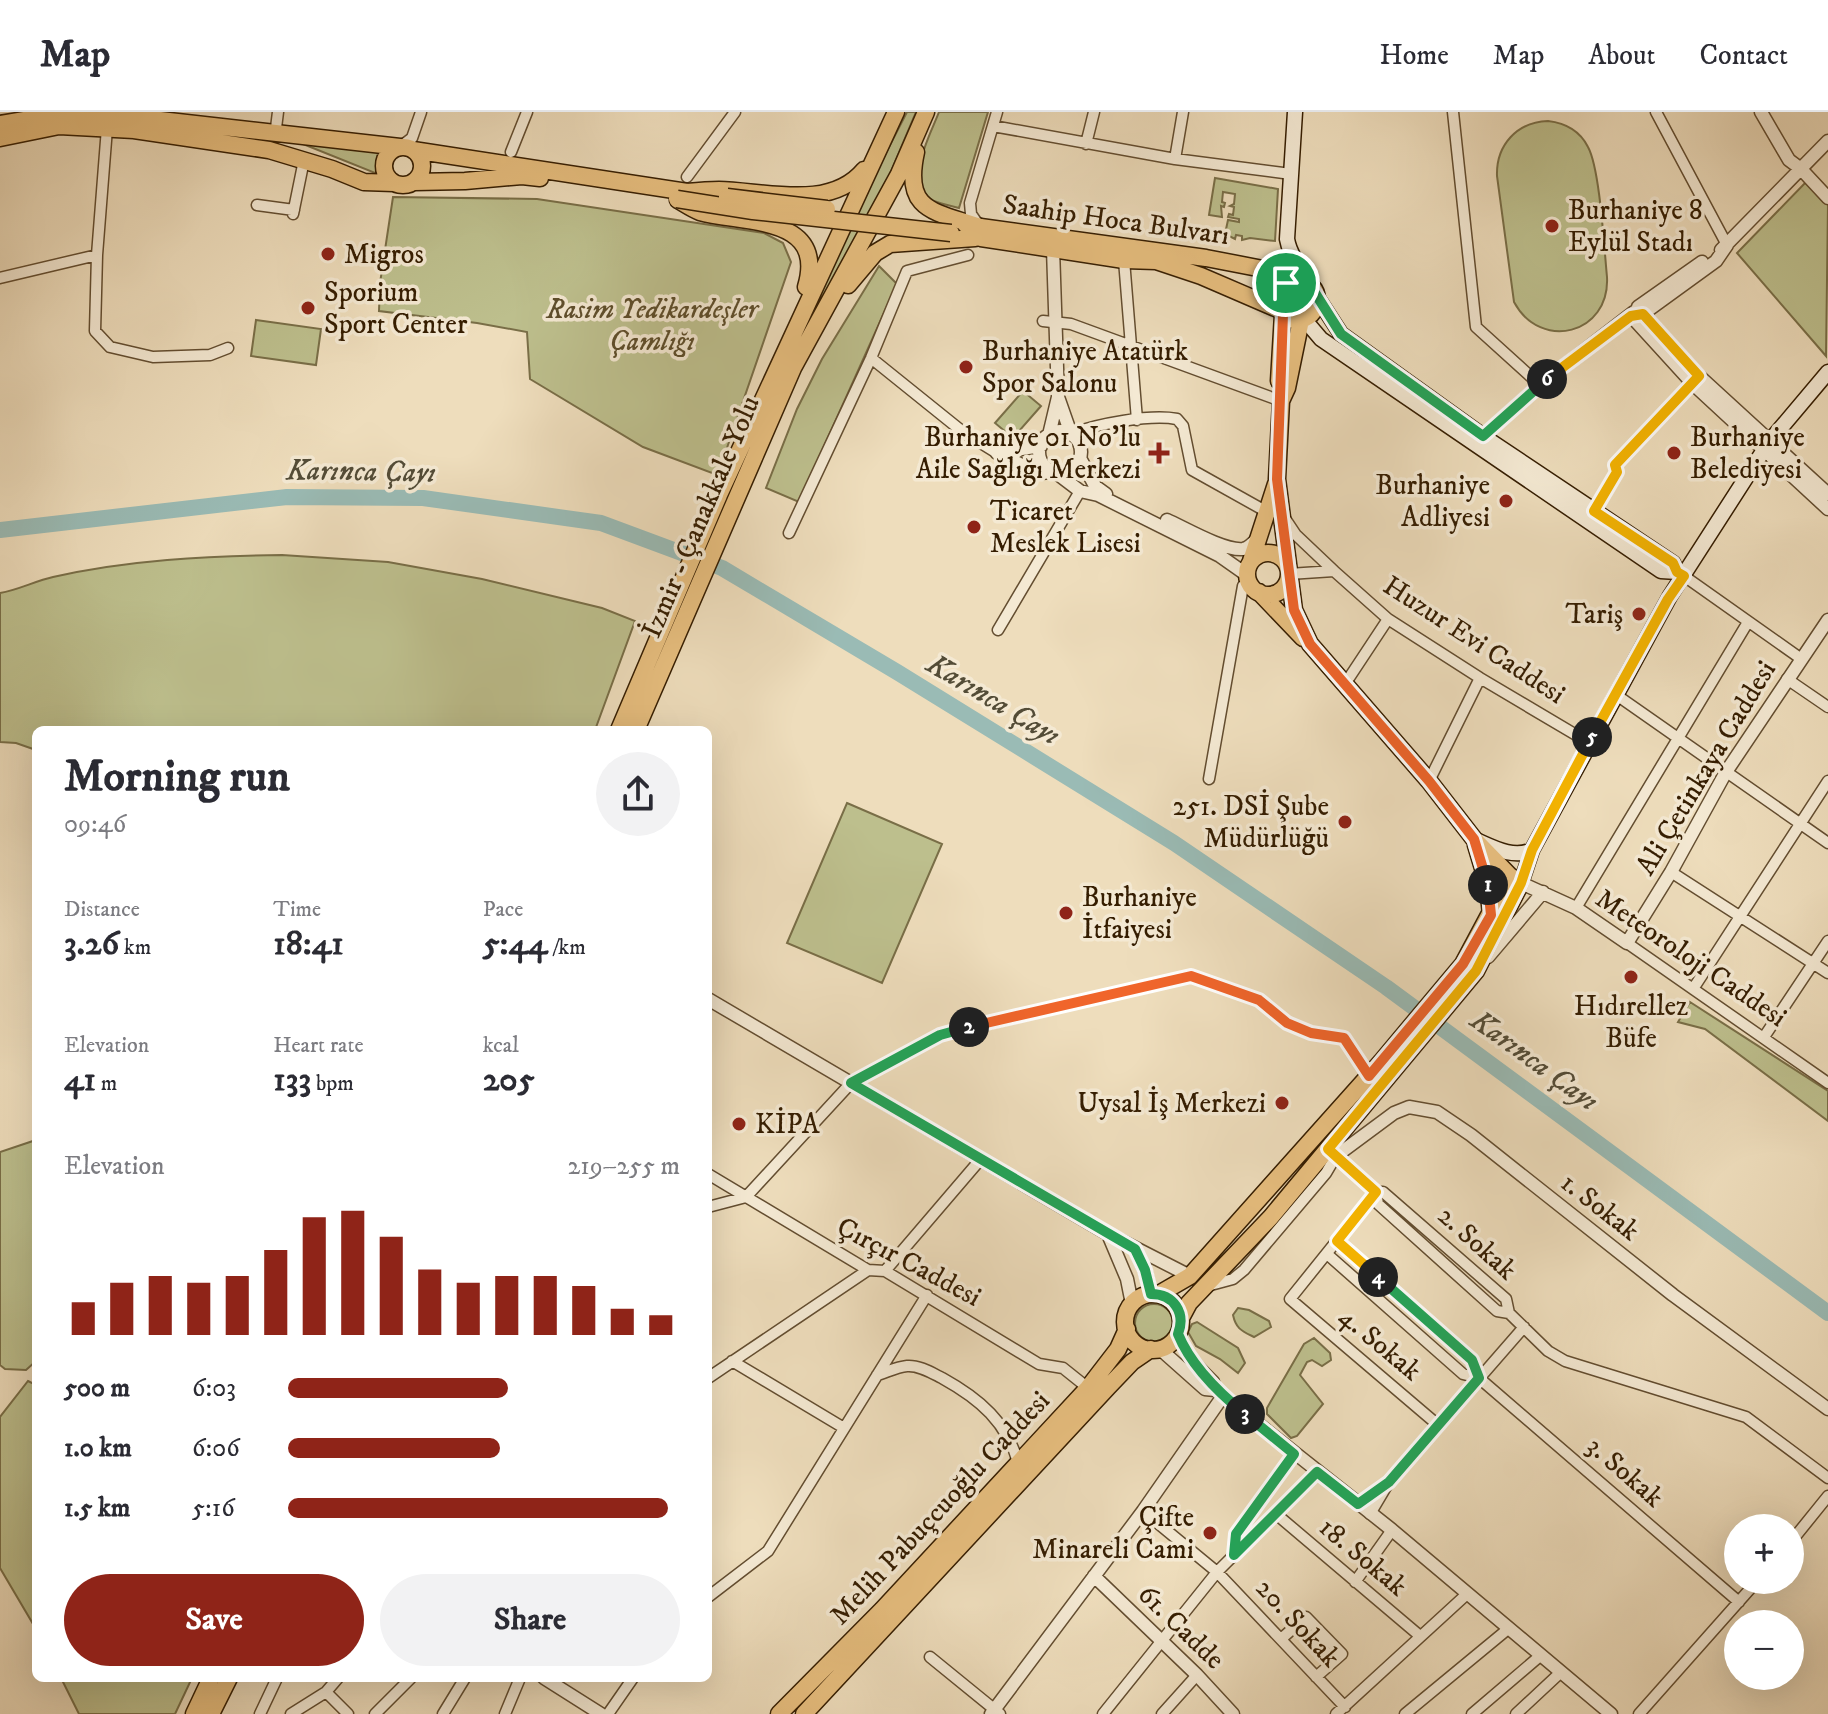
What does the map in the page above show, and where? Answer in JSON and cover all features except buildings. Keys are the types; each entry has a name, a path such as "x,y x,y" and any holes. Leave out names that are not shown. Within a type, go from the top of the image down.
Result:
{"main road":[{"name":"İzmir - Çanakkale Yolu","path":"621,726 719,495 896,112"},
{"path":"926,112 911,176 912,188 920,201 934,212 978,232"},
{"name":"İzmir - Çanakkale Yolu","path":"638,726 793,368 899,174 926,112"},
{"path":"1295,112 1284,269 1287,283 1278,296 1282,312 1276,515 1294,610 1310,644"},
{"path":"0,124 60,114 125,114 408,145 683,189 753,211 978,232"},
{"path":"0,138 59,126 107,128 269,150 364,182 404,185 522,176 808,195 824,194 850,184 877,153"},
{"path":"408,145 421,160 422,166 414,182"},
{"path":"394,183 386,175 384,163 389,153 408,145"},
{"path":"683,189 698,211 778,227 791,233 809,251 811,268 794,332"},
{"path":"822,317 866,261 890,244 978,232"},
{"name":"Saahip Hoca Bulvarı","path":"978,232 1053,249 1124,260 1156,261 1201,276 1282,312"},
{"name":"Saahip Hoca Bulvarı","path":"978,232 1206,258 1268,270 1287,283"},
{"path":"1287,239 1290,252 1341,334 1483,436 1673,563 1680,574"},
{"path":"1282,312 1291,319 1302,319 1315,309 1315,292 1303,281 1287,283"},
{"path":"1281,398 1287,388 1302,319"},
{"path":"1302,319 1321,339 1661,571 1680,574"},
{"path":"1387,1067 1369,1076 1190,1276 1132,1304 1126,1317 1127,1329 1134,1342 1155,1349 1168,1345 1189,1303 1332,1153 1387,1067 1470,968 1680,574 1766,447 1828,372"},
{"path":"1251,578 1261,535 1276,515"},
{"path":"1273,554 1285,561 1289,574 1281,591 1268,595 1251,578 1260,555 1273,554"},
{"path":"1251,578 1429,781 1474,839 1515,880"},
{"path":"1474,839 1513,854 1523,855 1532,850"},
{"path":"1474,839 1488,885 1491,915"},
{"path":"1470,968 1491,915 1515,880"},
{"path":"1155,1294 1175,1305 1180,1326"},
{"name":"Melih Pabuçcuoğlu Caddesi","path":"779,1714 1019,1465 1088,1388 1118,1349 1127,1329"},
{"name":"Melih Pabuçcuoğlu Caddesi","path":"804,1714 1132,1362 1155,1349"},
{"path":"194,1714 209,1682"},
{"path":"211,1714 227,1682"}],"street":[{"path":"276,128 278,112"},
{"path":"408,145 421,112"},
{"path":"511,152 527,112"},
{"path":"683,189 735,112"},
{"path":"978,232 970,203 997,112"},
{"path":"1086,144 1094,112"},
{"path":"1175,159 1183,112"},
{"path":"1453,112 1476,327 1540,385"},
{"path":"1656,112 1727,245"},
{"path":"1761,112 1789,160 1828,198"},
{"path":"993,126 1175,159 1291,174"},
{"path":"107,128 97,255 95,331 110,347 153,357 210,355 228,348"},
{"path":"1483,436 1540,385 1637,312 1716,261 1727,245 1828,141"},
{"path":"257,205 294,212 304,160"},
{"path":"1053,249 1049,321 1058,397 1095,486 1107,495 1223,545 1241,549 1261,535"},
{"path":"0,278 97,255"},
{"path":"789,533 871,358 907,271 968,255"},
{"path":"1124,260 1137,420"},
{"path":"1637,312 1696,380 1828,509"},
{"path":"1049,321 1281,398"},
{"path":"871,358 963,432 1038,473 1062,473 1073,469 1078,442"},
{"path":"1594,511 1617,472 1615,465 1696,380"},
{"path":"1058,397 1042,462 1080,491 1098,495 1220,556 1251,578 1243,586 1209,779"},
{"path":"997,453 1045,441 1060,432 1078,442 1137,420 1177,419 1183,426 1192,470 1276,515"},
{"path":"1766,447 1828,494"},
{"path":"998,630 1080,491"},
{"name":"Huzur Evi Caddesi","path":"1276,515 1388,619 1588,742"},
{"path":"1289,574 1334,571"},
{"path":"1680,574 1800,658"},
{"path":"1345,684 1388,619"},
{"name":"Ali Çetinkaya Caddesi","path":"1627,943 1671,872 1726,772 1828,620"},
{"path":"1576,908 1748,622"},
{"path":"1429,781 1480,678"},
{"path":"1787,679 1828,707"},
{"path":"1615,694 1828,843"},
{"path":"1693,989 1828,781"},
{"path":"1671,872 1828,973"},
{"name":"Meteoroloji Caddesi","path":"1515,880 1576,908 1828,1083"},
{"path":"1470,968 1543,892"},
{"path":"1764,1037 1828,941"},
{"path":"712,1206 746,1197 851,1083 940,1035 1191,976 1259,1000 1287,1023 1311,1033 1344,1038 1369,1076"},
{"path":"712,1001 1108,1234 1190,1276"},
{"name":"1. Sokak","path":"1332,1153 1394,1113 1409,1107 1437,1112 1471,1135 1673,1295 1828,1409"},
{"path":"1324,1126 1332,1153"},
{"name":"2. Sokak","path":"1332,1153 1376,1192 1378,1204 1497,1311 1509,1313 1548,1351 1565,1361 1746,1417 1828,1478"},
{"path":"885,1271 980,1160"},
{"name":"Çırçır Caddesi","path":"712,1176 868,1270 885,1271 927,1295 1039,1364 1063,1368 1088,1388"},
{"path":"1327,1254 1376,1192"},
{"path":"1108,1234 1127,1279 1132,1304"},
{"name":"3. Sokak","path":"1337,1241 1472,1360 1479,1378"},
{"path":"1135,1249 1155,1294"},
{"name":"3. Sokak","path":"1327,1254 1463,1374 1479,1378 1739,1602"},
{"name":"4. Sokak","path":"1327,1254 1290,1299 1438,1425"},
{"path":"712,1375 868,1270"},
{"path":"712,1594 768,1551 927,1295"},
{"path":"1180,1326 1191,1360 1213,1382 1219,1393 1392,1530 1609,1713"},
{"path":"1370,1514 1389,1482 1524,1327"},
{"path":"1155,1349 1205,1389 1219,1393"},
{"path":"732,1361 844,1428"},
{"path":"877,1375 910,1365 927,1370 976,1397 1000,1423 1013,1445 1019,1465"},
{"path":"930,1657 995,1712 1143,1511 1219,1393"},
{"path":"1234,1555 1236,1534 1294,1454"},
{"path":"1103,1714 1217,1572 1317,1472"},
{"path":"1358,1504 1389,1482"},
{"path":"1804,1526 1828,1496"},
{"name":"20. Sokak","path":"1143,1511 1217,1572 1316,1677 1340,1710"},
{"name":"18. Sokak","path":"1276,1514 1420,1636"},
{"path":"1355,1582 1392,1530"},
{"name":"61. Cadde","path":"1094,1576 1197,1675 1231,1713"},
{"path":"1340,1710 1467,1594"},
{"path":"1639,1714 1746,1594"},
{"path":"1281,1639 1306,1617 1342,1654 1316,1677"},
{"path":"1405,1714 1508,1629"},
{"path":"1472,1714 1540,1656"},
{"path":"1516,1714 1560,1673"},
{"path":"1162,1714 1197,1675"},
{"path":"260,1714 275,1682"},
{"path":"291,1714 326,1692 335,1682"},
{"path":"375,1714 407,1682"},
{"path":"443,1714 463,1682"},
{"path":"505,1714 518,1682"},
{"path":"550,1682 601,1714"},
{"path":"608,1714 630,1682"},
{"path":"326,1692 348,1714"}],"green space":[{"path":"907,112 916,112 874,212 733,489 729,485 858,207"},
{"path":"939,112 988,112 959,208 934,201 920,183 921,159"},
{"name":"Burhaniye 8 Eylül Stadı","path":"1548,121 1566,126 1585,141 1596,172 1601,209 1607,277 1605,296 1598,312 1572,330 1556,331 1540,327 1526,318 1514,302 1497,176 1500,154 1510,137 1527,126"},
{"path":"288,138 384,151 378,164 380,175"},
{"path":"1215,178 1278,189 1275,241 1242,240 1242,236 1236,235 1235,239 1225,234 1228,220 1239,222 1239,219 1228,217 1229,214 1233,215 1234,207 1230,206 1234,204 1235,194 1223,192 1222,202 1225,203 1224,207 1221,206 1222,217 1209,215"},
{"path":"1807,181 1828,204 1826,356 1737,253"},
{"name":"Rasim Yedikardeşler Çamlığı","path":"393,197 537,199 764,233 783,243 791,262 719,471 712,473 643,447 530,379 527,332 379,311 380,283"},
{"path":"879,266 897,284 799,502 766,488 797,409 822,359"},
{"path":"256,320 321,329 316,365 251,356"},
{"path":"1023,391 1041,406 1013,438 995,423"},
{"path":"282,555 388,562 482,579 602,608 635,621 596,726 32,726 32,749 0,742 0,593 53,577 138,563"},
{"path":"847,803 942,844 882,983 787,943"},
{"path":"1690,1002 1828,1091 1828,1121 1705,1029 1678,1022"},
{"path":"32,1141 32,1365 26,1370 5,1369 0,1365 0,1152"},
{"path":"1154,1304 1167,1310 1173,1323 1167,1336 1154,1342 1141,1336 1135,1323 1141,1310"},
{"path":"1238,1308 1249,1310 1269,1321 1271,1327 1254,1337 1246,1333 1234,1320 1233,1315"},
{"path":"1197,1322 1238,1348 1245,1363 1238,1373 1196,1346 1188,1332"},
{"path":"1314,1338 1330,1353 1331,1360 1322,1366 1312,1360 1307,1362 1300,1375 1323,1404 1297,1436 1291,1438 1267,1414 1267,1408 1304,1344"},
{"path":"28,1381 32,1383 32,1622 0,1568 0,1417"},
{"path":"63,1682 190,1682 175,1714 79,1714"}],"waterway":[{"name":"Karınca Çayı","path":"0,530 287,497 423,498 601,523 722,568 1174,843 1386,987 1828,1313"}],"place":[{"name":"Burhaniye 8 Eylül Stadı","path":"1552,226"},
{"name":"Migros","path":"328,254"},
{"name":"Sporium Sport Center","path":"308,308"},
{"name":"Burhaniye Atatürk Spor Salonu","path":"966,367"},
{"name":"Burhaniye 01 No'lu Aile Sağlığı Merkezi","path":"1159,453"},
{"name":"Burhaniye Belediyesi","path":"1674,453"},
{"name":"Burhaniye Adliyesi","path":"1506,501"},
{"name":"Ticaret Meslek Lisesi","path":"974,527"},
{"name":"Tariş","path":"1639,614"},
{"name":"251. DSİ Şube Müdürlüğü","path":"1345,822"},
{"name":"Burhaniye İtfaiyesi","path":"1066,913"},
{"name":"Hıdırellez Büfe","path":"1631,977"},
{"name":"Uysal İş Merkezi","path":"1282,1103"},
{"name":"KİPA","path":"739,1124"},
{"name":"Çifte Minareli Cami","path":"1210,1533"}],"route":[{"path":"1307,282 1341,334 1483,436 1540,385 1631,316 1643,314 1699,376 1615,465 1617,472 1594,511 1673,563 1677,572 1684,576 1588,742 1532,850 1521,883 1476,971 1328,1149 1376,1192 1337,1241 1472,1360 1479,1378 1389,1482 1358,1504 1317,1472 1234,1555 1236,1534 1294,1454 1215,1390 1213,1382 1191,1360 1178,1334 1180,1313 1169,1299 1151,1294 1135,1249 851,1083 940,1035 1191,976 1259,1000 1287,1023 1311,1033 1344,1038 1369,1076 1463,964 1491,915 1488,885 1474,839 1429,781 1310,644 1294,610 1277,479 1283,314 1277,301 1279,291 1286,283 1307,282"}]}
